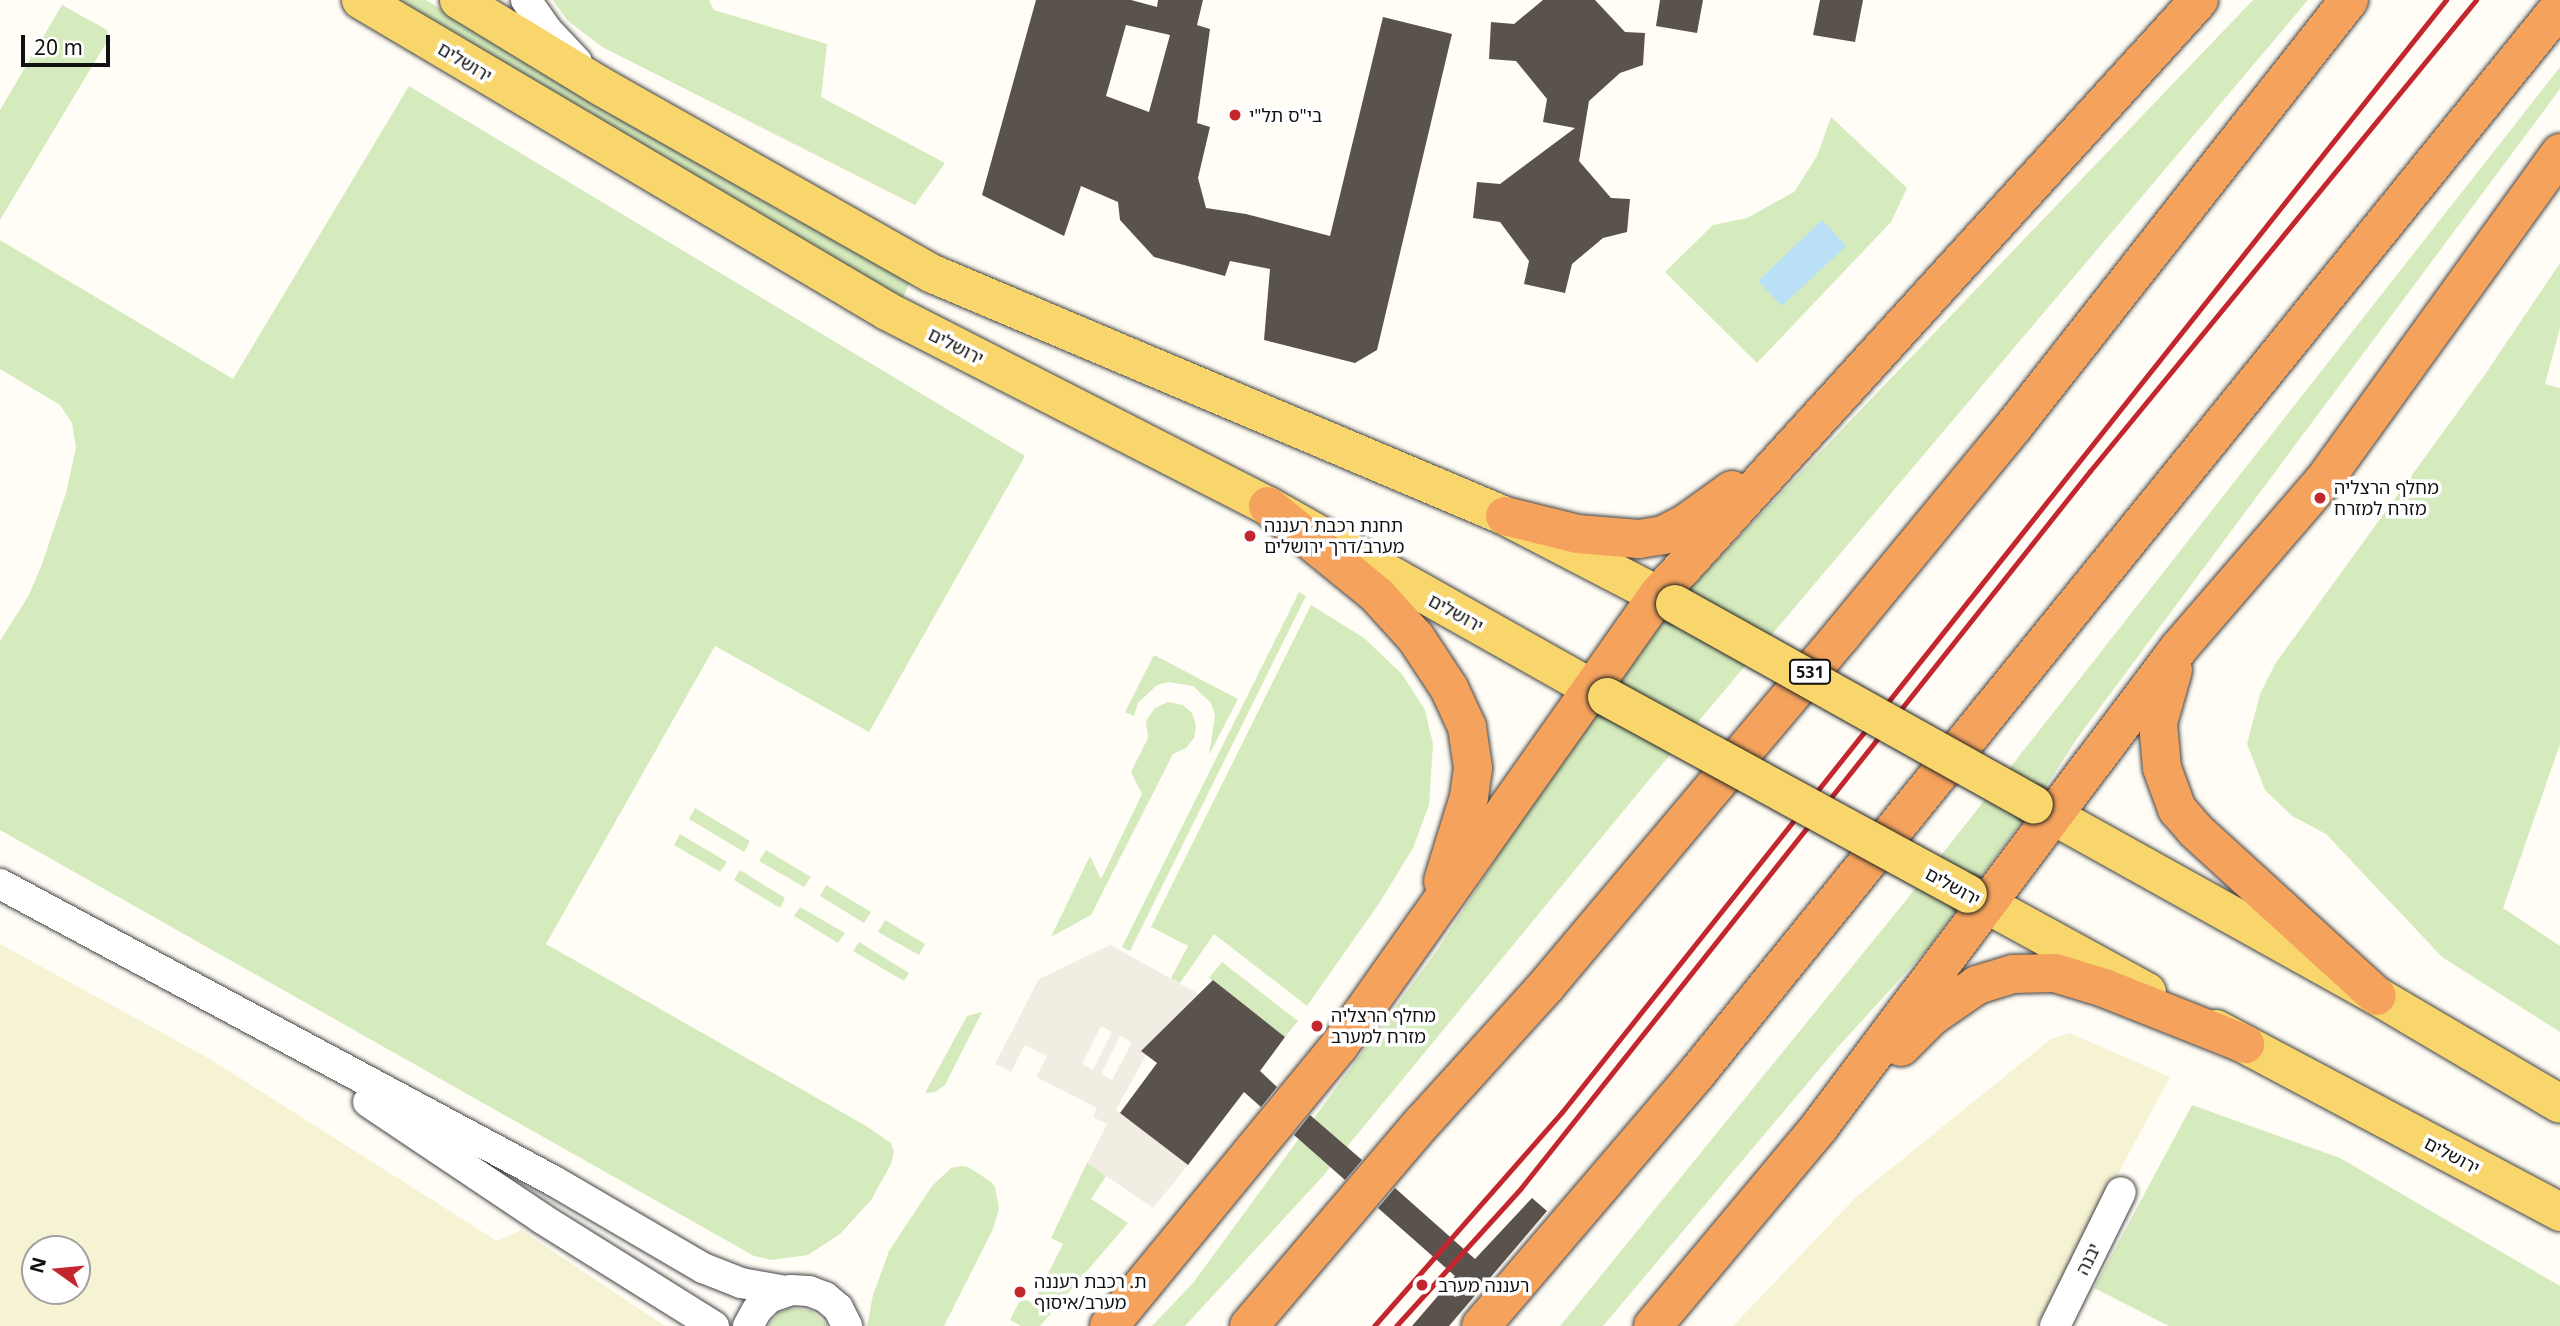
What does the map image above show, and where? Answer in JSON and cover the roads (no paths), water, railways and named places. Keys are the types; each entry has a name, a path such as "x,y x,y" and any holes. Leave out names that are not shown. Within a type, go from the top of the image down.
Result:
{"highway":[{"path":"1109,1326 1339,1046 1667,600 1798,442 2199,0"},
{"name":"531","path":"1249,1326 1422,1123 1547,985 1841,636 2014,426 2349,0"},
{"path":"1481,1326 1698,1073 2560,7"},
{"path":"1653,1326 1820,1126 1976,899 2043,811 2325,479 2560,153"},
{"path":"1505,516 1578,534 1639,539 1663,535 1685,524 1798,442"},
{"path":"1268,506 1377,595 1416,638 1449,688 1467,727 1473,768 1469,797 1429,922"},
{"path":"2179,648 2158,723 2162,768 2177,809 2195,830 2377,996"},
{"path":"1820,1126 1931,1017 1977,985 2013,974 2055,973 2104,988 2245,1044"}],"main road":[{"name":"ירושלים","path":"361,0 887,311 1268,506 1598,692 1976,899 2560,1212"},
{"path":"459,0 601,88 933,274 1505,516 1667,600 2377,996 2560,1104"}],"street":[{"path":"526,0 546,29 601,88"},
{"path":"0,884 234,1012 554,1181 703,1268 741,1283 786,1291 809,1291 825,1297 838,1308 848,1326"},
{"path":"234,1012 541,1218 714,1326"},
{"name":"יבנה","path":"2054,1326 2121,1192"},
{"path":"748,1326 757,1310 769,1298 786,1291"}],"water":[{"path":"1822,220 1846,246 1782,306 1758,281"}],"railway":[{"path":"1374,1326 1562,1112 2446,0"},
{"path":"1396,1326 1521,1188 2090,471 2476,0"}],"place":[{"name":"בי\"ס תל\"י","path":"1235,115"},
{"name":"מחלף הרצליה מזרח למזרח","path":"2320,498"},
{"name":"תחנת רכבת רעננה מערב/דרך ירושלים","path":"1250,536"},
{"name":"מחלף הרצליה מזרח למערב","path":"1317,1026"},
{"name":"רעננה מערב","path":"1422,1285"},
{"name":"ת. רכבת רעננה מערב/איסוף","path":"1020,1292"}]}
